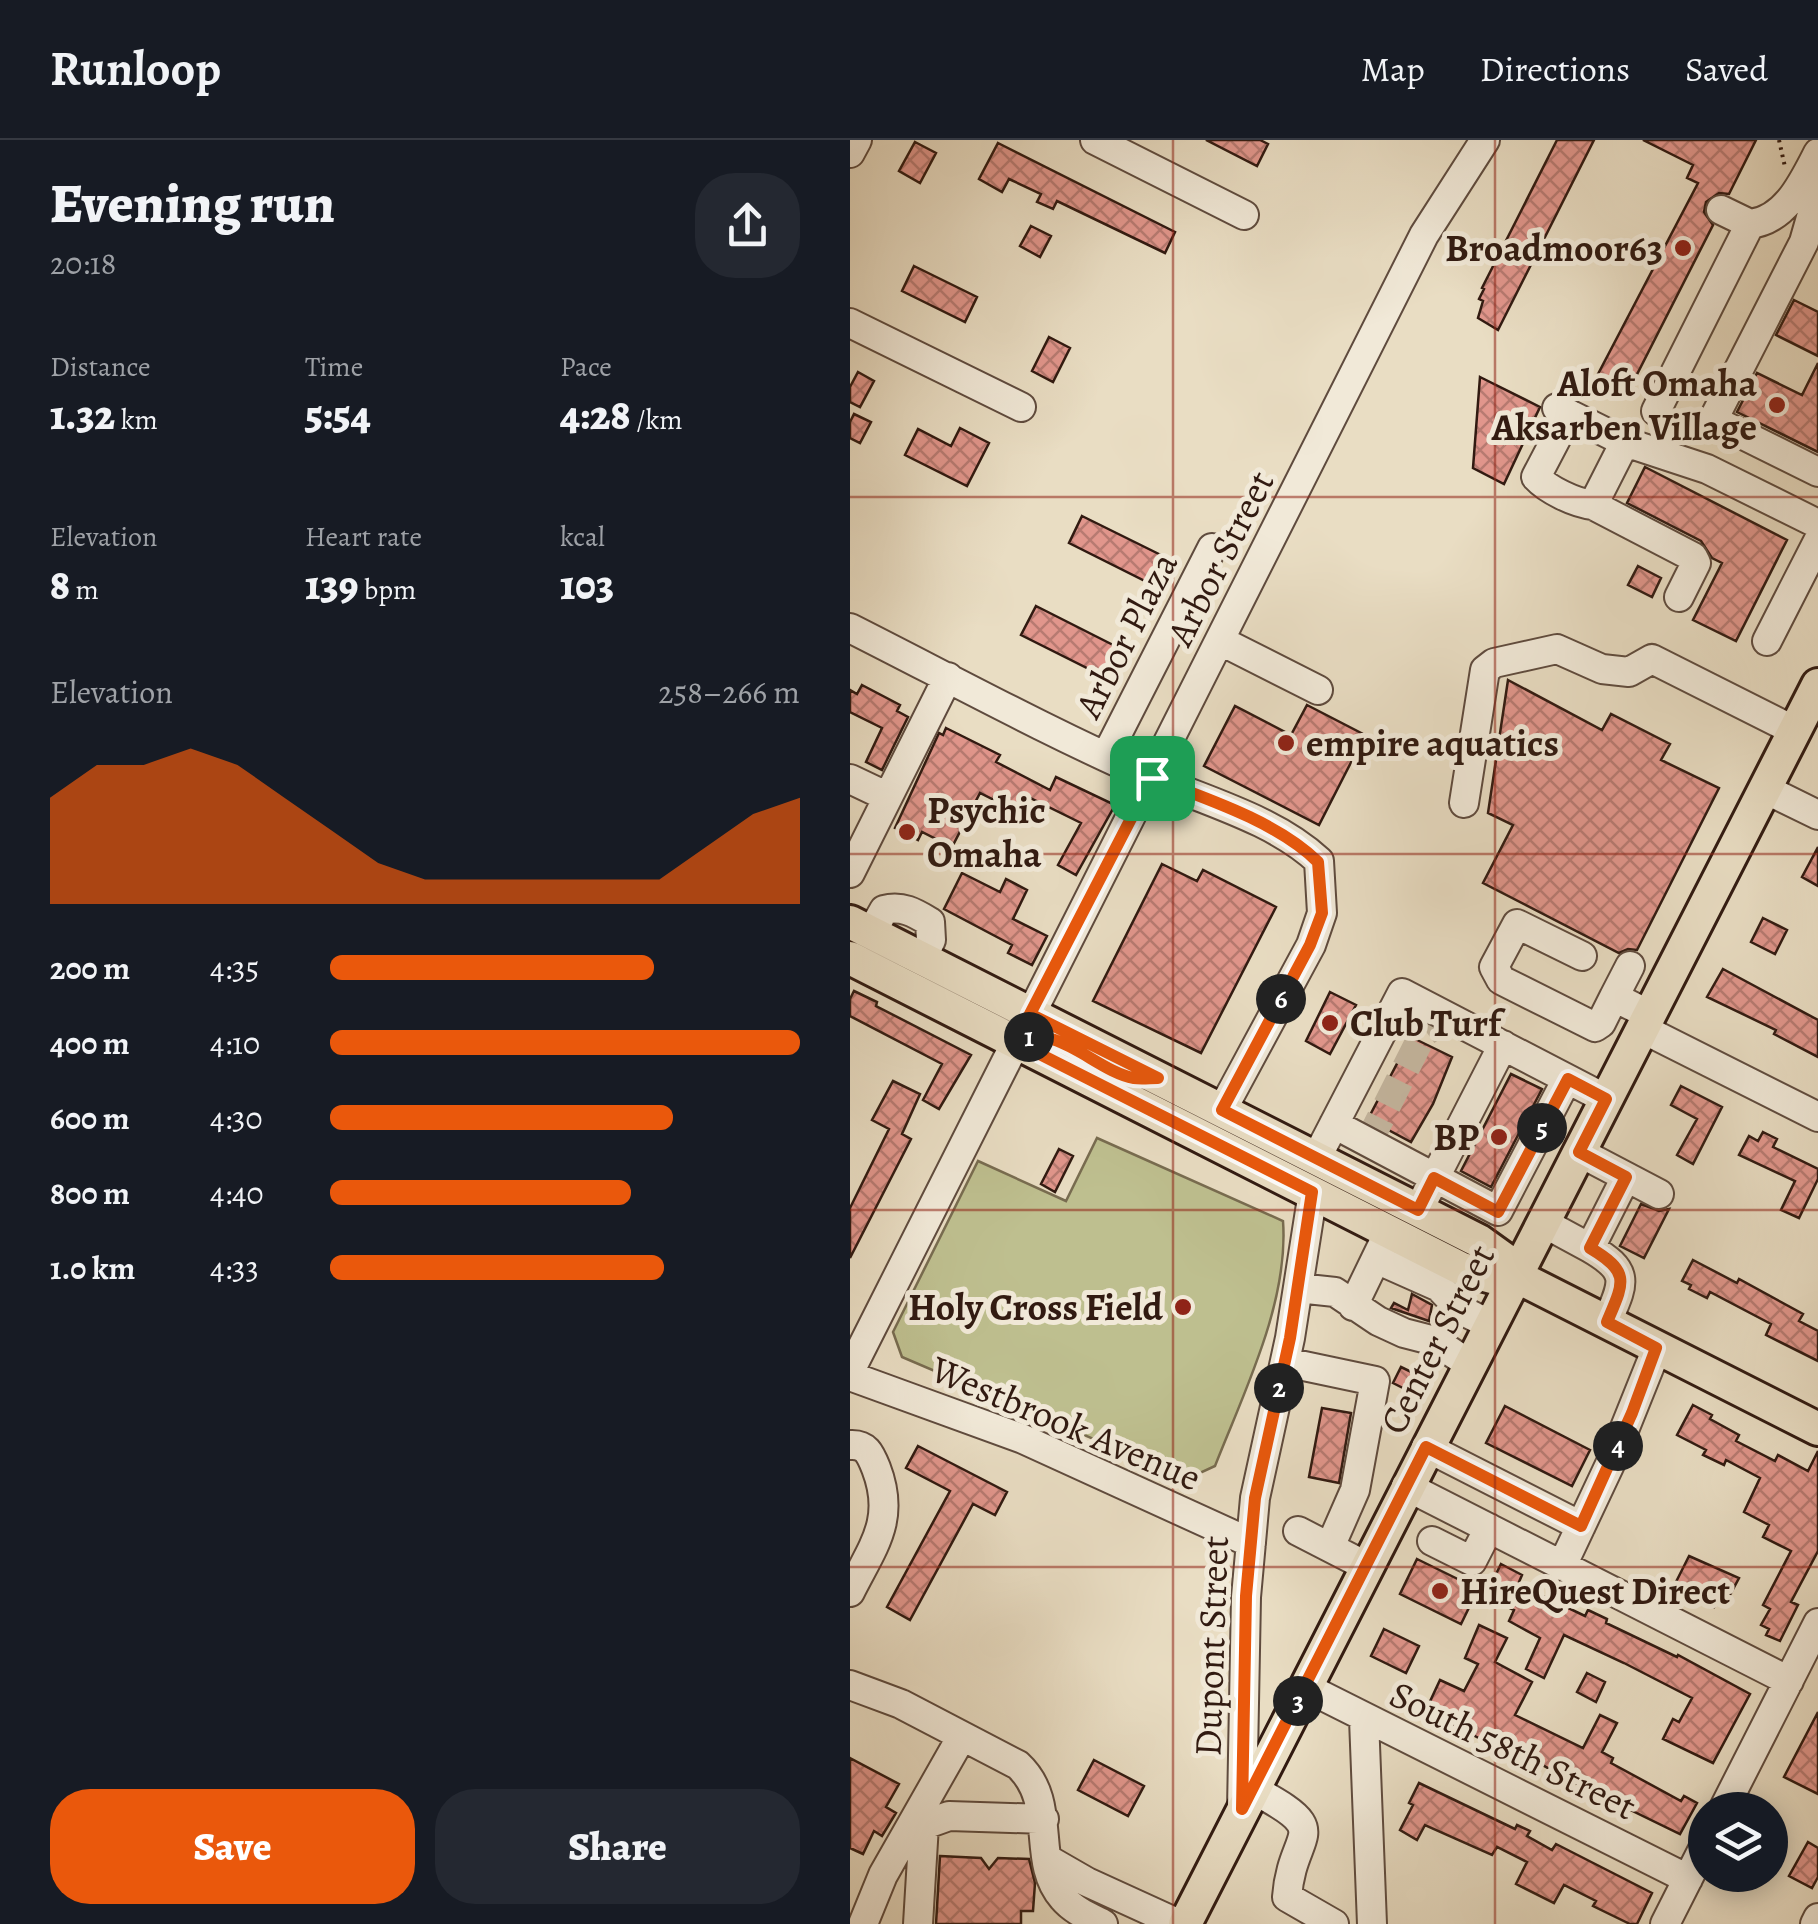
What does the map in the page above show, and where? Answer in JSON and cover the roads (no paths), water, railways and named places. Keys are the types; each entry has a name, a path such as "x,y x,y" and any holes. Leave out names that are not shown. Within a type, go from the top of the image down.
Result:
{"main road":[{"name":"Center Street","path":"1182,1924 1818,685"},
{"path":"857,937 922,958 1023,1028 1158,1078 1317,1158 1492,1249 1514,1276 1818,1429"},
{"path":"857,937 897,982 923,978 1011,1021 1312,1192 1383,1245 1479,1275 1514,1276"}],"street":[{"path":"850,153 857,140"},
{"path":"1095,140 1244,215"},
{"name":"Arbor Street","path":"850,1374 1424,235 1485,140"},
{"path":"1721,210 1750,224 1767,219 1806,182 1818,153"},
{"path":"1806,182 1811,246 1713,420 1818,472"},
{"path":"1656,412 1750,224"},
{"path":"850,323 1021,407"},
{"path":"1679,596 1696,563 1694,557 1593,505 1542,484 1536,476 1563,411 1626,442 1707,470 1818,524"},
{"path":"1593,505 1626,442"},
{"path":"1766,641 1818,541"},
{"name":"Arbor Plaza","path":"1106,756 1212,548"},
{"path":"850,628 1106,756 1301,845 1318,862 1322,913 1310,945 1222,1110"},
{"path":"1220,640 1318,690"},
{"path":"1464,802 1485,670 1494,663 1556,649 1602,669 1629,672 1652,659 1795,730"},
{"path":"850,873 948,678"},
{"path":"850,779 888,798"},
{"path":"1765,788 1818,815"},
{"path":"1582,956 1517,924 1494,967 1501,980 1595,1027 1630,966"},
{"path":"1317,1158 1402,992 1606,1099"},
{"path":"1614,997 1646,1022 1818,1118"},
{"path":"1418,1210 1503,1045"},
{"path":"1334,1124 1498,1212 1568,1079"},
{"path":"1579,1152 1659,1194"},
{"path":"1590,1248 1626,1177"},
{"name":"Dupont Street","path":"1247,1799 1246,1596 1255,1498 1285,1362 1312,1192"},
{"path":"1542,1222 1612,1261 1620,1272 1622,1284 1607,1322"},
{"path":"1353,1306 1383,1245 1409,1274 1439,1287 1461,1310 1489,1324"},
{"path":"1298,1288 1335,1292 1404,1333 1435,1341 1469,1364"},
{"path":"1562,1566 1632,1413 1656,1348"},
{"path":"1285,1362 1375,1381 1355,1490 1330,1548"},
{"name":"Westbrook Avenue","path":"850,1374 1022,1439 1251,1543"},
{"path":"850,1445 862,1445 868,1450 886,1504 880,1529 850,1592"},
{"path":"1426,1447 1581,1526"},
{"path":"1406,1486 1789,1680"},
{"path":"1432,1542 1472,1562 1489,1528"},
{"path":"1298,1531 1366,1566"},
{"path":"1732,1792 1818,1622"},
{"path":"850,1685 901,1704 1018,1765 1033,1779 1044,1819 1052,1884 1064,1900 1100,1923"},
{"name":"South 58th Street","path":"1305,1687 1688,1880"},
{"path":"1364,1718 1372,1924"},
{"path":"863,1924 883,1875 919,1822 962,1736"},
{"path":"1247,1799 1291,1809 1300,1819 1304,1842 1288,1897 1334,1924"},
{"path":"919,1822 948,1816 1044,1819"},
{"path":"918,1924 919,1822"},
{"path":"1047,1859 1087,1882 1182,1924"},
{"path":"1665,1924 1688,1880"}],"tunnel":[{"path":"1368,1143 1423,1034 1438,1023 1457,1021"}],"place":[{"name":"Broadmoor63","path":"1683,248"},
{"name":"Aloft Omaha Aksarben Village","path":"1777,405"},
{"name":"empire aquatics","path":"1286,743"},
{"name":"Psychic Omaha","path":"907,832"},
{"name":"Club Turf","path":"1330,1023"},
{"name":"BP","path":"1499,1137"},
{"name":"Holy Cross Field","path":"1183,1307"},
{"name":"HireQuest Direct","path":"1440,1591"}]}
